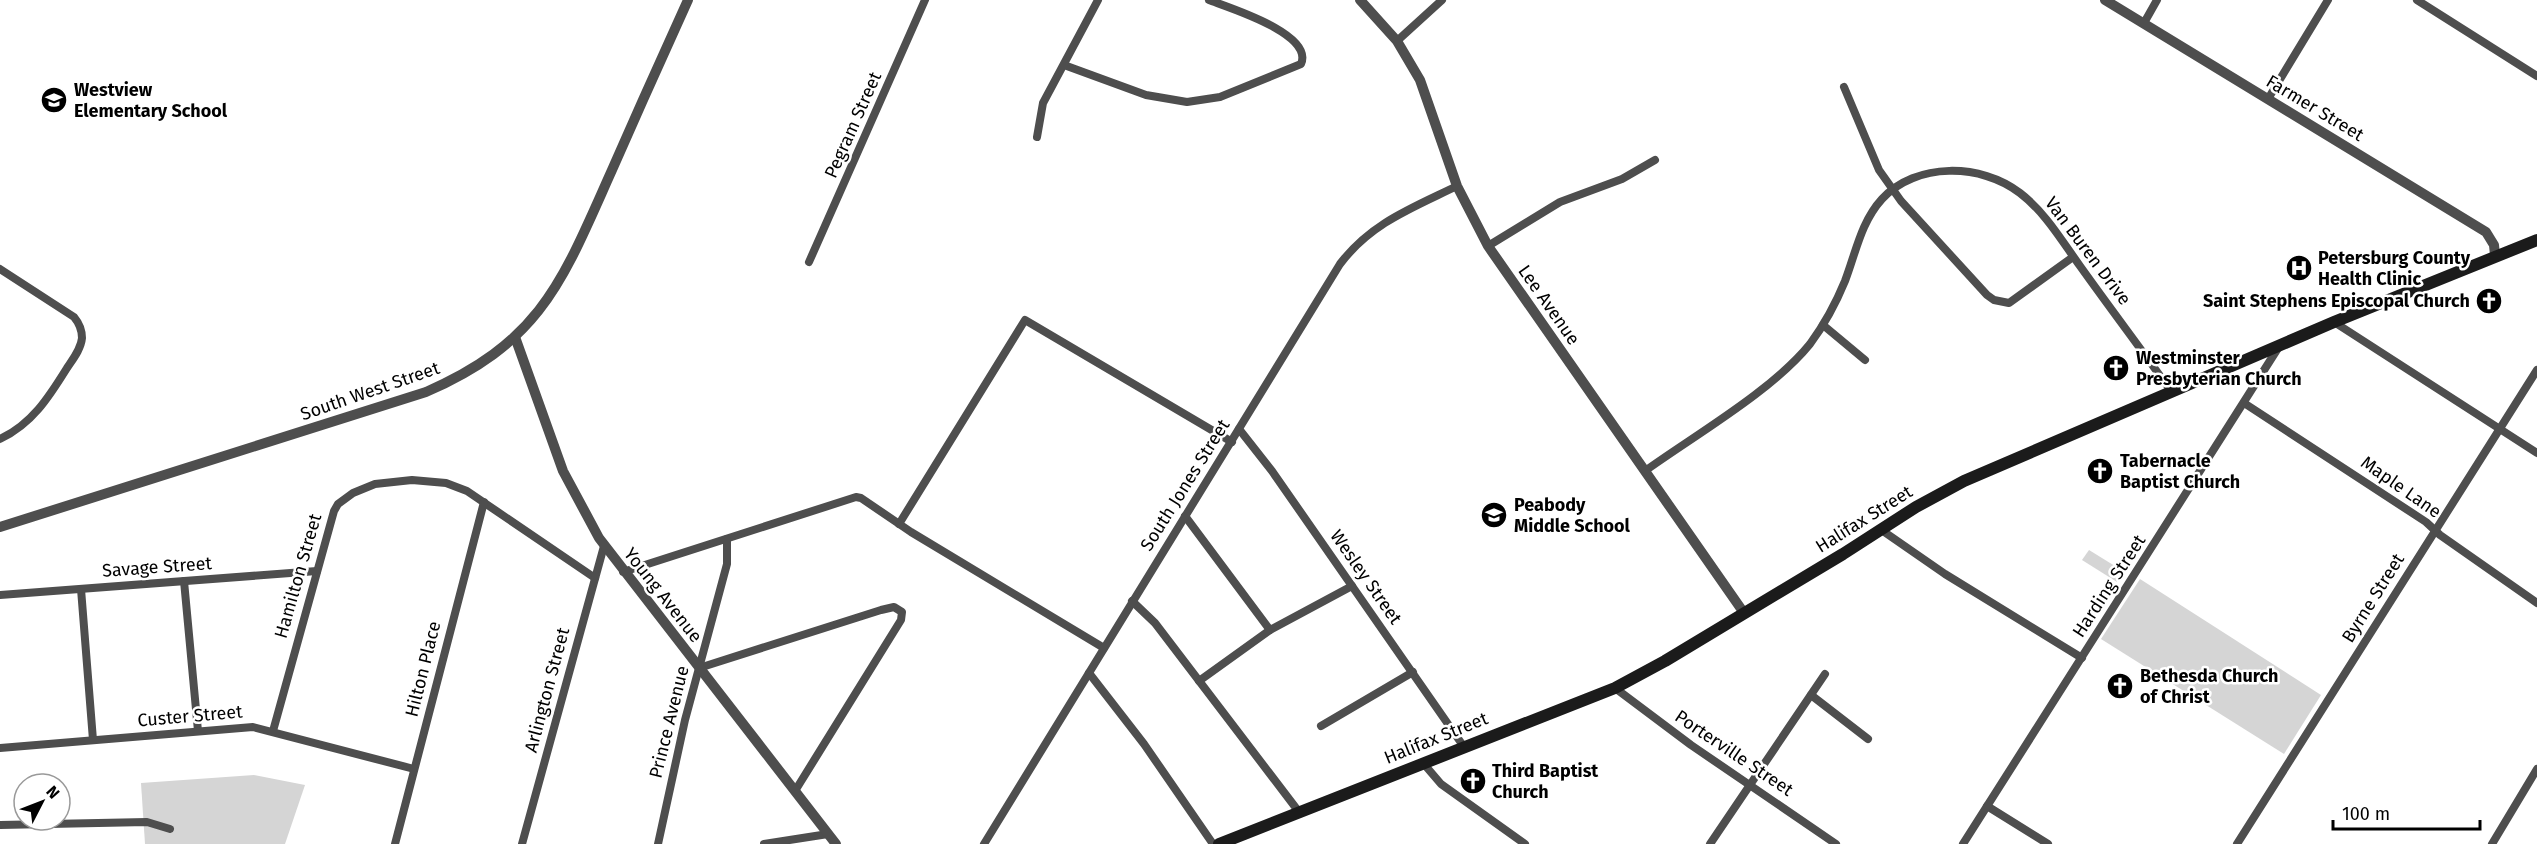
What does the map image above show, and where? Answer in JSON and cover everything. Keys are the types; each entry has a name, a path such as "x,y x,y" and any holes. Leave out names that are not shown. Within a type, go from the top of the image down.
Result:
{"main road":[{"name":"Halifax Street","path":"1219,844 1615,687 1744,613 1880,529 1978,474 2334,322 2495,255 2537,240"}],"street":[{"name":"South West Street","path":"0,527 426,392 477,367 515,337 543,306 569,265 688,0"},
{"name":"Pegram Street","path":"809,262 925,0"},
{"path":"1037,137 1041,109 1098,0"},
{"path":"1064,65 1146,95 1173,102 1204,101 1296,68 1301,64 1303,53 1294,42 1268,24 1209,0"},
{"name":"Lee Avenue","path":"1360,0 1397,41 1420,80 1431,103 1457,186 1488,246 1744,613"},
{"path":"1397,41 1442,0"},
{"name":"Farmer Street","path":"2105,0 2486,232 2491,238 2495,255"},
{"path":"2144,23 2157,0"},
{"path":"2268,99 2328,0"},
{"path":"2417,0 2537,76"},
{"path":"1844,87 1873,160 1893,190 1917,220 1994,300 2004,303 2012,302 2073,257"},
{"path":"1488,246 1560,202 1622,179 1655,160"},
{"name":"Van Buren Drive","path":"1645,471 1776,377 1801,353 1823,325 1845,282 1865,222 1883,197 1930,173 1958,171 1995,178 2033,204 2171,391"},
{"name":"South Jones Street","path":"984,844 1349,252 1362,238 1389,219 1457,186"},
{"path":"0,269 74,316 79,323 82,337 79,349 44,404 20,428 0,440"},
{"path":"899,524 1025,320 1232,441"},
{"path":"2334,322 2537,453"},
{"path":"1823,325 1865,360"},
{"name":"Young Avenue","path":"515,337 575,497 604,546 836,844"},
{"name":"Harding Street","path":"1963,844 2280,345"},
{"name":"Byrne Street","path":"2238,844 2537,370"},
{"name":"Maple Lane","path":"2244,403 2436,530 2537,603"},
{"name":"Wesley Street","path":"1239,429 1272,471 1464,747"},
{"name":"Hamilton Street","path":"273,731 316,571 338,504 362,488 412,480 429,480 455,485 484,502 595,578"},
{"path":"624,572 856,497 1104,648"},
{"name":"Hilton Place","path":"394,844 484,502"},
{"path":"1185,516 1270,630"},
{"path":"1880,529 1965,586 2082,658"},
{"name":"Prince Avenue","path":"658,844 715,602 727,564 728,539"},
{"name":"Arlington Street","path":"522,844 604,546"},
{"name":"Savage Street","path":"0,596 316,571"},
{"path":"184,581 198,730"},
{"path":"1199,681 1270,630 1352,586"},
{"path":"81,589 93,740"},
{"path":"1132,601 1155,623 1299,812"},
{"path":"699,668 894,607 899,609 902,617 888,642 795,792"},
{"path":"1321,726 1413,672"},
{"path":"1089,673 1144,744 1213,844"},
{"path":"1710,844 1825,674"},
{"name":"Porterville Street","path":"1615,687 1691,745 1836,844"},
{"path":"1811,695 1868,739"},
{"name":"Custer Street","path":"0,748 236,726 273,731 414,769"},
{"path":"1423,763 1441,784 1525,844"},
{"path":"2492,844 2537,769"},
{"path":"1987,806 2048,844"},
{"path":"0,825 147,822 170,829"},
{"path":"764,844 828,834"}],"shaded area":[{"path":"2089,550 2123,571 2117,582 2082,560"},
{"path":"2140,579 2321,695 2284,754 2101,639"},
{"path":"254,775 305,785 285,844 145,844 141,783"}],"place":[{"name":"Westview Elementary School","path":"54,100"},
{"name":"Petersburg County Health Clinic","path":"2299,268"},
{"name":"Saint Stephens Episcopal Church","path":"2489,301"},
{"name":"Westminster Presbyterian Church","path":"2116,368"},
{"name":"Tabernacle Baptist Church","path":"2100,471"},
{"name":"Peabody Middle School","path":"1494,515"},
{"name":"Bethesda Church of Christ","path":"2120,686"},
{"name":"Third Baptist Church","path":"1473,781"}]}
